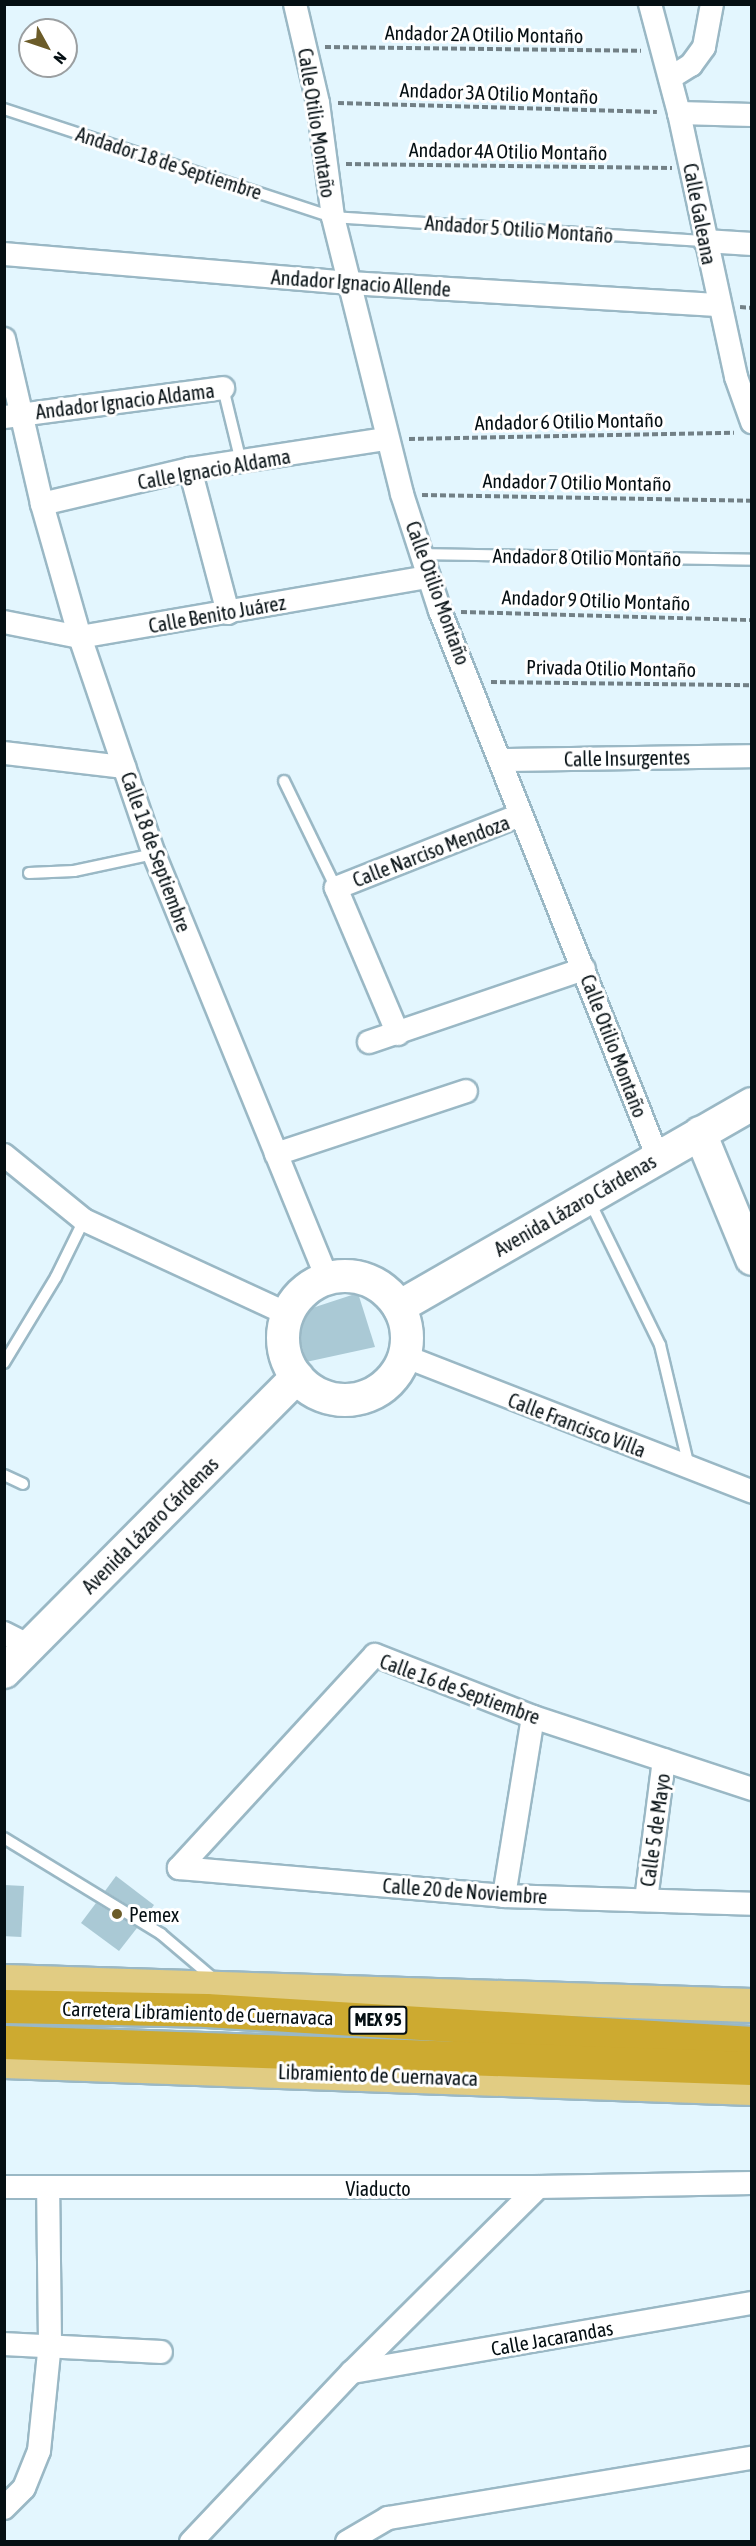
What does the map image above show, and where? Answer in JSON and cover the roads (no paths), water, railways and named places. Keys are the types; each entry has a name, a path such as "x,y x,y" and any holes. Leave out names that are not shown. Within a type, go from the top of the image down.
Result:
{"highway":[{"name":"Carretera Libramiento de Cuernavaca","path":"4,2006 206,2010 752,2043"},
{"name":"Carretera Libramiento de Cuernavaca","path":"4,2042 752,2068"}],"main road":[{"name":"MEX 95","path":"4,1981 228,1991 752,2005"},
{"name":"Libramiento de Cuernavaca","path":"4,2061 752,2088"}],"street":[{"name":"Calle Otilio Montaño","path":"296,4 318,103 324,163 333,217 402,494 441,611 658,1158"},
{"name":"Calle Galeana","path":"650,4 679,113 718,305 746,427"},
{"path":"670,78 691,65 704,46 712,4"},
{"path":"679,113 752,115"},
{"path":"705,241 752,244"},
{"name":"Andador Ignacio Allende","path":"4,254 348,283 718,305"},
{"name":"Calle 18 de Septiembre","path":"4,339 13,416 42,504 80,637 124,767 154,854 327,1278"},
{"name":"Andador Ignacio Aldama","path":"13,416 224,388"},
{"name":"Calle Ignacio Aldama","path":"42,504 190,469 387,439"},
{"path":"190,469 228,613"},
{"name":"Calle Benito Juárez","path":"4,622 80,637 429,577"},
{"path":"4,753 124,767"},
{"name":"Calle Insurgentes","path":"502,760 752,756"},
{"name":"Calle Narciso Mendoza","path":"398,1034 336,888 520,815"},
{"path":"369,1042 584,969"},
{"path":"276,1154 466,1091"},
{"name":"Avenida Lázaro Cárdenas","path":"399,1306 752,1104"},
{"path":"700,1133 752,1259"},
{"path":"4,1155 84,1220 287,1314"},
{"path":"348,1275 368,1280 386,1290 399,1306 405,1322 404,1356 386,1384 356,1398 324,1396 297,1377 283,1347 287,1314 297,1298 327,1278 348,1275"},
{"name":"Calle Francisco Villa","path":"404,1356 752,1492"},
{"name":"Avenida Lázaro Cárdenas","path":"4,1672 17,1640 297,1377"},
{"name":"Calle 16 de Septiembre","path":"179,1868 375,1654 533,1717 752,1789"},
{"path":"504,1896 533,1717"},
{"name":"Calle 5 de Mayo","path":"646,1900 664,1760"},
{"name":"Calle 20 de Noviembre","path":"179,1868 504,1896 752,1904"},
{"name":"Viaducto","path":"4,2187 538,2187 752,2183"},
{"path":"191,2541 352,2372 538,2187"},
{"path":"4,2508 24,2488 39,2451 50,2343 48,2188"},
{"name":"Calle Jacarandas","path":"352,2372 752,2303"},
{"path":"4,2344 50,2343 161,2352"},
{"path":"347,2541 388,2518 752,2458"}],"lane":[{"name":"Andador 18 de Septiembre","path":"4,109 333,217"},
{"name":"Andador 5 Otilio Montaño","path":"333,217 705,241"},
{"name":"Andador Ignacio Aldama","path":"224,388 241,462"},
{"name":"Andador 8 Otilio Montaño","path":"422,554 752,561"},
{"path":"284,781 336,888"},
{"path":"29,873 74,871 154,854"},
{"path":"587,1197 660,1345 689,1468"},
{"path":"4,1362 56,1277 84,1220"},
{"path":"4,1475 23,1484"},
{"path":"4,1838 161,1934 228,1991"}],"place":[{"name":"Pemex","path":"117,1914"}]}
